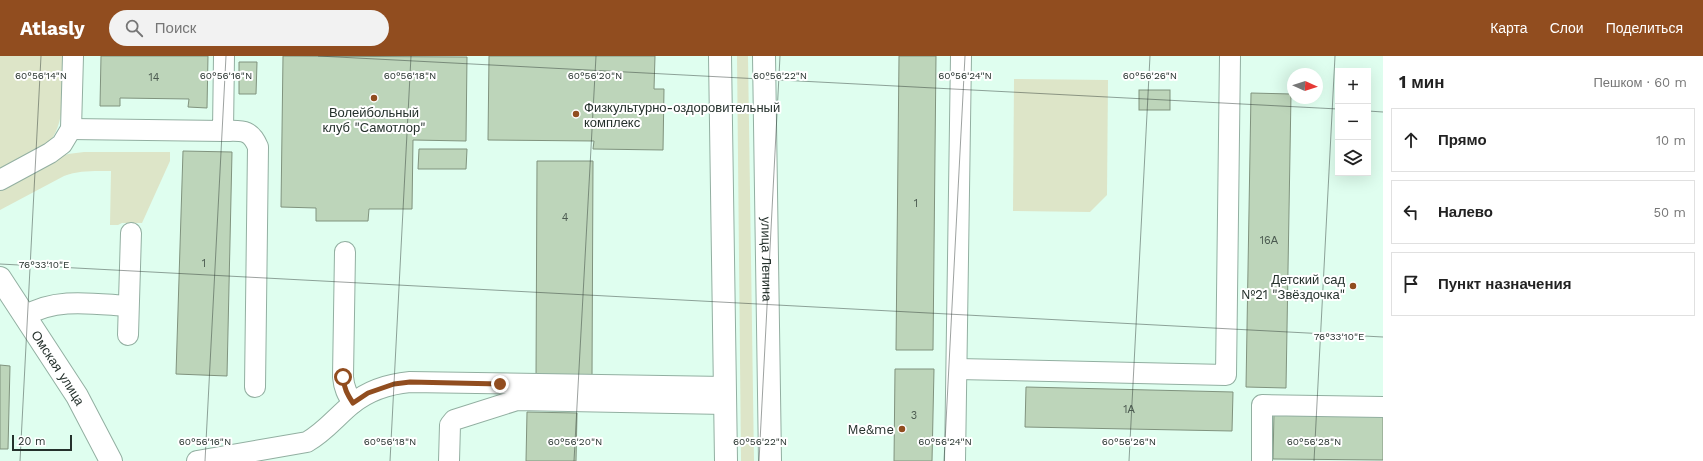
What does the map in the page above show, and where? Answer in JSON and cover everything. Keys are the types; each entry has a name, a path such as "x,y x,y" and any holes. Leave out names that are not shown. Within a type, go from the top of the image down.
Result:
{"main road":[{"path":"720,56 726,461"},
{"name":"улица Ленина","path":"764,56 770,461"},
{"name":"Омская улица","path":"0,278 77,396 111,461"}],"lane":[{"path":"0,180 50,153 62,144 71,129 72,56"},
{"path":"223,131 224,56"},
{"path":"955,461 961,56"},
{"path":"957,369 1226,374 1230,56"},
{"path":"71,129 223,131 245,132 254,137 258,147 255,387"},
{"path":"128,335 131,233"},
{"path":"345,252 343,377 347,395 353,403"},
{"path":"25,316 45,306 70,303 128,306"},
{"path":"197,461 307,442 318,436 353,403 368,393 394,384 410,382 725,396"},
{"path":"449,461 450,425 454,420 518,400 725,396"},
{"path":"1262,461 1262,405 1383,407"}],"green space":[{"path":"0,56 64,56 64,76 62,111 56,132 51,140 48,144 35,152 0,169"},
{"path":"737,56 748,56 754,461 741,461"},
{"path":"1014,79 1108,80 1107,195 1090,212 1013,211"},
{"path":"84,152 170,152 170,161 142,223 122,223 118,225 110,225 111,171 82,172 64,176 0,210 0,189 56,158 68,154"}],"building":[{"path":"101,56 208,56 207,108 188,107 189,99 120,98 120,106 100,106"},
{"name":"Волейбольный клуб \"Самотлор\"","path":"283,56 467,57 466,141 413,140 412,209 369,209 368,221 316,221 316,208 281,207"},
{"name":"Физкультурно-оздоровительный комплекс","path":"489,56 655,56 654,89 664,89 663,150 593,149 594,141 488,140"},
{"path":"899,56 936,56 933,350 896,350"},
{"path":"239,62 257,62 256,94 239,94"},
{"path":"1139,90 1170,90 1170,110 1139,110"},
{"path":"1251,93 1287,94 1287,104 1291,104 1286,388 1246,387"},
{"path":"419,149 467,149 466,169 418,169"},
{"path":"183,151 232,152 227,376 176,374"},
{"path":"537,161 593,161 592,378 536,378"},
{"path":"0,365 10,366 8,449 0,449"},
{"path":"895,369 934,369 932,461 894,461"},
{"path":"1026,387 1233,392 1232,431 1025,427"},
{"path":"527,412 577,413 576,461 526,461"},
{"path":"1274,412 1383,414 1383,460 1273,459"}],"place":[{"name":"Волейбольный клуб \"Самотлор\"","path":"374,98"},
{"name":"Физкультурно-оздоровительный комплекс","path":"576,114"},
{"name":"Детский сад №21 \"Звёздочка\"","path":"1353,286"},
{"name":"Me&me","path":"902,429"}],"route":[{"path":"343,377 347,395 353,403 368,393 394,384 410,382 500,384"}]}
